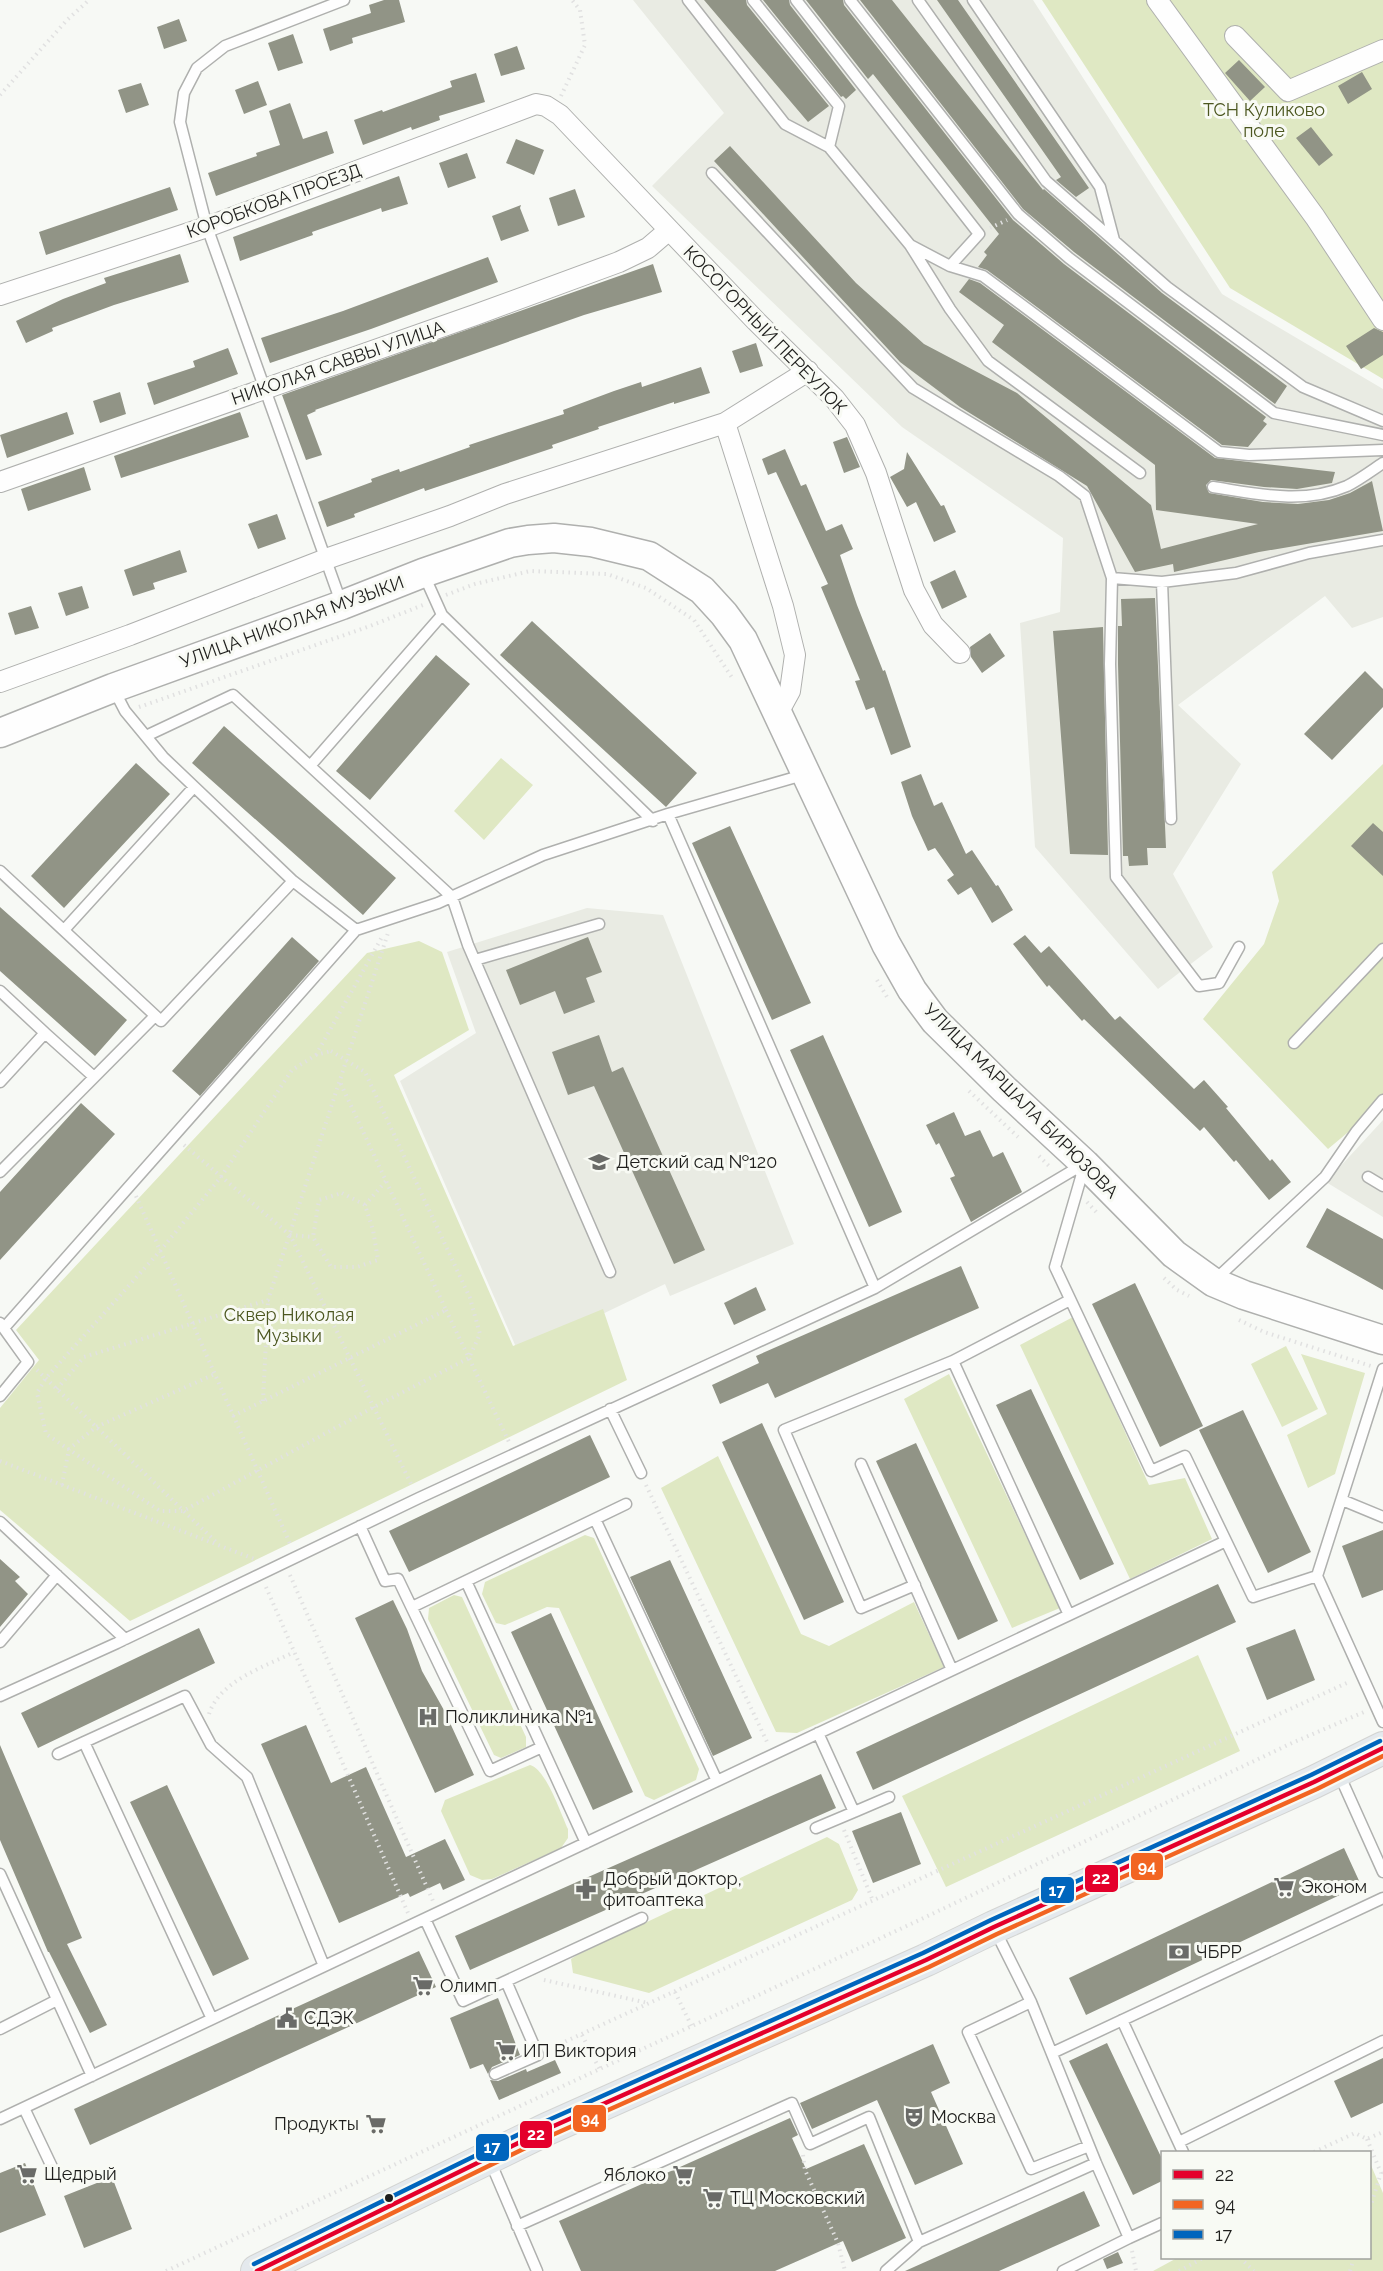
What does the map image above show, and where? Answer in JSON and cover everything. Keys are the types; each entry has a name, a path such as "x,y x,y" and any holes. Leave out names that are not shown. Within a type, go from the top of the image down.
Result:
{"main road":[{"name":"УЛИЦА НИКОЛАЯ МУЗЫКИ","path":"0,733 231,644 510,543 554,538 591,542"},
{"name":"УЛИЦА МАРШАЛА БИРЮЗОВА","path":"591,542 649,556 702,590 743,640 881,934 912,990 935,1021 1085,1164 1174,1254 1205,1291 1244,1295 1383,1340"},
{"path":"257,2271 557,2124 926,1960 1338,1771 1383,1748"}],"street":[{"path":"1157,0 1315,217 1383,320"},
{"path":"1234,36 1288,91 1383,50"},
{"name":"КОРОБКОВА ПРОЕЗД","path":"0,295 207,227 536,104 550,108"},
{"name":"КОСОГОРНЫЙ ПЕРЕУЛОК","path":"550,108 560,115 756,321 834,398 855,425 876,473 914,590 933,625 960,652"},
{"name":"НИКОЛАЯ САВВЫ УЛИЦА","path":"0,482 619,262 648,248 669,230"},
{"path":"0,682 505,494 725,423 808,371"},
{"path":"725,423 783,606 795,656 790,691 778,713"}],"lane":[{"path":"342,605 207,227 180,122 184,93 197,68 225,46 344,0"},
{"path":"688,0 785,124 830,147 910,245 950,309 988,361 1140,473"},
{"path":"753,0 839,106 830,147"},
{"path":"796,0 979,234 950,266"},
{"path":"850,0 1018,214 1069,258 1274,413 1383,435"},
{"path":"918,0 1046,181 1167,287 1304,387 1383,421"},
{"path":"973,0 1100,188 1114,240"},
{"path":"712,172 913,388 1059,476 1085,496 1112,578 1110,664 1116,877 1199,986 1219,983 1239,947"},
{"path":"910,245 950,266 983,276 1220,452 1249,455 1383,450"},
{"path":"1213,487 1276,497 1313,496 1347,486 1383,463"},
{"path":"1112,578 1162,582 1236,573 1309,553 1383,540"},
{"path":"423,573 442,615 653,821"},
{"path":"1162,582 1171,819"},
{"path":"310,766 442,615"},
{"path":"113,688 126,711 163,757 292,881 356,930"},
{"path":"146,736 233,695 452,897 468,945 610,1272"},
{"path":"0,1396 28,1362 2,1326 131,1185 356,930 452,897 543,855 653,821 668,814 806,774"},
{"path":"64,930 194,787"},
{"path":"668,814 875,1288"},
{"path":"0,871 161,1022 292,881"},
{"path":"475,960 598,924"},
{"path":"1294,1043 1383,949"},
{"path":"0,991 94,1077"},
{"path":"0,1172 155,1016"},
{"path":"0,1083 45,1033"},
{"path":"1205,1291 1325,1177 1356,1132 1383,1100"},
{"path":"0,1696 125,1639 418,1498 875,1288 1085,1164"},
{"path":"1085,1164 1055,1267 1151,1471 1185,1456 1253,1597 1317,1576"},
{"path":"1368,1177 1383,1186"},
{"path":"915,1585 861,1608 784,1430 953,1361 1070,1299"},
{"path":"953,1361 1069,1614"},
{"path":"1383,1369 1317,1576 1383,1722"},
{"path":"610,1409 641,1473"},
{"path":"861,1464 952,1670"},
{"path":"1342,1500 1383,1517"},
{"path":"412,1607 626,1504"},
{"path":"595,1519 717,1781"},
{"path":"0,1522 125,1639"},
{"path":"360,1526 386,1581 398,1579 490,1771 542,1747"},
{"path":"0,2119 1226,1541"},
{"path":"0,1642 57,1575"},
{"path":"466,1581 586,1843"},
{"path":"58,1754 185,1696 211,1746 247,1777 324,1966"},
{"path":"818,1733 854,1812"},
{"path":"84,1742 212,2019"},
{"path":"1338,1771 1383,1872"},
{"path":"816,1828 889,1797"},
{"path":"0,1874 92,2076"},
{"path":"1052,2053 1383,1898"},
{"path":"425,1919 463,2001 642,1918"},
{"path":"994,1927 1031,2002 1129,2238"},
{"path":"495,2074 538,2055 506,1981"},
{"path":"0,2029 57,2000"},
{"path":"1031,2002 968,2032 1031,2169 1089,2145"},
{"path":"1122,2020 1184,2151"},
{"path":"1179,2142 1383,2041"},
{"path":"517,2226 792,2103 810,2144 869,2117 919,2242"},
{"path":"24,2108 52,2167"},
{"path":"489,2157 536,2271"},
{"path":"886,2271 919,2242 1096,2163"},
{"path":"1063,2271 1161,2223"}],"path":[{"path":"0,95 67,20 89,0"},
{"path":"550,108 585,45 580,10 572,0"},
{"path":"979,234 1018,214"},
{"path":"316,1054 393,918"},
{"path":"264,1401 268,1300 393,918"},
{"path":"331,1051 365,1072 470,1298 480,1334 469,1358 183,1511 160,1511 46,1434 37,1393 46,1378 160,1251 221,1177 292,1070 316,1054 331,1051"},
{"path":"340,1081 515,1454"},
{"path":"174,1136 290,1235 418,1498"},
{"path":"365,1205 387,1181"},
{"path":"131,1185 296,1557"},
{"path":"342,1194 365,1205 373,1230 378,1260 357,1267 331,1267 313,1237 319,1200 342,1194"},
{"path":"290,1235 313,1237"},
{"path":"1177,1290 1205,1291"},
{"path":"57,1389 84,1356 268,1300"},
{"path":"233,1416 446,1310"},
{"path":"1235,1318 1264,1332 1383,1369"},
{"path":"28,1362 218,1545"},
{"path":"62,1485 69,1449 96,1427 215,1374"},
{"path":"0,1461 218,1545 280,1564 438,1912"},
{"path":"641,1473 772,1755"},
{"path":"260,1574 413,1924"},
{"path":"203,1731 212,1704 232,1683 294,1652"},
{"path":"538,2055 1362,1676"},
{"path":"166,2271 600,2070 1292,1743 1375,1707"},
{"path":"839,1818 873,1901"},
{"path":"520,1974 649,2004"},
{"path":"675,1992 692,2026"},
{"path":"582,2035 600,2070"},
{"path":"1367,2139 1383,2132"},
{"path":"1316,2151 1355,2133 1367,2139 1381,2173 1371,2205"},
{"path":"799,2146 805,2170 838,2242 845,2271"},
{"path":"1179,2271 1201,2259"},
{"path":"1241,2259 1254,2271"}],"shaded area":[{"path":"633,0 1033,0 1222,294 1383,389 1383,617 1352,628 1325,596 1178,705 1241,764 1173,874 1213,947 1158,989 1035,847 1020,623 1060,612 1063,538 902,427 652,186 724,113"},
{"name":"Детский сад №120","path":"587,908 663,915 794,1244 670,1296 665,1284 519,1354 400,1081 476,1033 447,952"},
{"path":"1383,1120 1383,1217 1326,1182"}],"green space":[{"name":"ТСН Куликово поле","path":"1042,0 1383,0 1383,379 1230,288"},
{"path":"501,758 533,785 484,840 454,811"},
{"path":"1383,764 1383,1103 1328,1149 1203,1019 1264,944 1279,901 1272,872"},
{"name":"Сквер Николая Музыки","path":"419,941 442,952 469,1030 394,1075 513,1346 603,1309 627,1380 130,1621 0,1510 0,1408 39,1360 16,1330 367,953"},
{"path":"1073,1317 1149,1485 1185,1478 1212,1539 1130,1579 1020,1345"},
{"path":"1286,1346 1318,1409 1282,1427 1251,1364"},
{"path":"1301,1354 1365,1373 1335,1474 1308,1488 1287,1435 1327,1414"},
{"path":"949,1374 1060,1608 1012,1628 904,1399"},
{"path":"718,1456 801,1634 829,1646 914,1602 944,1667 797,1733 776,1732 661,1488"},
{"path":"585,1535 594,1538 699,1769 696,1780 654,1800 645,1796 559,1608 547,1607 505,1625 496,1623 482,1594 485,1582"},
{"path":"454,1595 462,1597 526,1737 526,1747 501,1758 494,1755 428,1619 429,1608"},
{"path":"1198,1655 1240,1751 946,1887 902,1796"},
{"path":"530,1765 536,1768 547,1783 568,1829 568,1838 561,1848 492,1879 482,1880 470,1875 441,1811 445,1800"},
{"path":"827,1837 839,1844 858,1890 852,1900 649,1993 573,1973 571,1959 577,1955"},
{"path":"1371,2165 1383,2193 1383,2271 1153,2271 1175,2259 1371,2259"}],"building":[{"path":"384,0 399,0 405,22 352,38 353,43 330,51 323,29 371,13 369,5"},
{"path":"704,0 746,0 747,5 829,106 808,122"},
{"path":"763,0 789,0 790,5 856,90 846,99 841,97"},
{"path":"806,0 843,0 844,5 1013,220 1064,264 1266,417 1263,421 1267,424 1248,447 1222,445 987,270 978,267 987,255 984,252 999,234 873,74 868,79"},
{"path":"860,0 892,0 1043,190 1162,293 1287,386 1275,404 1074,252 1023,209"},
{"path":"937,0 958,0 1089,188 1076,197 1056,180 1061,177"},
{"path":"179,19 187,41 164,49 157,27"},
{"path":"293,34 303,63 278,71 268,43"},
{"path":"517,46 525,69 501,76 494,54"},
{"path":"1239,60 1265,87 1250,101 1225,73"},
{"path":"1362,72 1372,89 1348,104 1338,86"},
{"path":"476,73 485,102 439,116 440,120 412,130 411,127 363,145 354,120 452,87 450,81"},
{"path":"258,81 267,105 244,114 235,90"},
{"path":"141,83 149,105 126,113 118,90"},
{"path":"290,103 303,139 327,131 334,153 216,196 208,173 257,156 256,153 280,145 269,111"},
{"path":"1311,127 1333,155 1319,166 1296,138"},
{"path":"516,139 544,150 534,175 506,163"},
{"path":"730,146 856,283 924,344 1017,393 1151,505 1161,549 1258,524 1156,510 1155,465 992,342 1004,325 959,292 969,279 980,283 1215,458 1335,472 1332,483 1297,489 1211,480 1206,485 1209,493 1263,502 1298,504 1329,500 1350,493 1372,481 1383,531 1259,552 1174,572 1173,564 1135,572 1087,486 960,407 900,362 714,161"},
{"path":"467,153 476,178 448,188 439,163"},
{"path":"399,176 408,204 382,212 381,208 312,232 313,235 240,261 233,237"},
{"path":"170,187 178,210 46,255 39,232"},
{"path":"575,189 585,217 558,226 549,198"},
{"path":"521,205 520,208 529,231 501,241 492,216"},
{"path":"180,254 189,282 114,305 52,328 53,331 26,343 16,321 63,299 106,283 104,278"},
{"path":"488,257 498,282 270,363 261,338 343,311"},
{"path":"653,264 662,292 584,315 315,410 307,415 322,455 306,460 282,395"},
{"path":"1374,328 1383,332 1383,355 1361,369 1346,346"},
{"path":"756,343 763,366 740,373 732,351"},
{"path":"228,348 238,374 154,405 147,383 195,367 193,361"},
{"path":"701,367 710,393 674,404 674,402 598,427 599,429 552,445 553,448 425,491 424,488 354,514 355,517 327,527 318,502 372,482 371,479 399,469 400,472 470,447 469,445 564,414 563,410 614,391 641,382 642,387"},
{"path":"120,392 126,414 100,423 93,401"},
{"path":"67,412 74,434 7,458 0,435"},
{"path":"240,412 249,437 121,478 114,456"},
{"path":"847,437 860,467 844,473 833,442"},
{"path":"785,449 801,486 806,484 826,531 842,524 853,549 840,555 857,605 883,671 885,670 911,747 891,755 874,707 866,710 855,681 860,680 821,587 828,584 776,472 768,475 762,459"},
{"path":"907,452 941,506 944,505 956,532 934,542 916,502 907,507 890,477 904,469"},
{"path":"84,467 91,490 28,511 21,489"},
{"path":"277,514 286,539 258,549 248,524"},
{"path":"180,550 187,572 153,583 155,589 133,596 124,570"},
{"path":"955,570 967,597 942,609 930,582"},
{"path":"82,586 89,608 66,616 58,593"},
{"path":"1155,598 1166,848 1147,848 1148,865 1129,866 1128,856 1123,856 1118,626 1122,626 1121,599"},
{"path":"31,606 39,628 15,635 8,613"},
{"path":"532,621 697,773 666,807 500,655"},
{"path":"1103,627 1108,855 1070,854 1053,631"},
{"path":"990,633 1005,656 982,673 971,657 970,647"},
{"path":"436,655 470,684 370,800 336,771"},
{"path":"1365,671 1383,689 1383,707 1332,760 1304,734"},
{"path":"224,726 396,878 363,915 192,763"},
{"path":"136,763 170,794 64,908 31,876"},
{"path":"921,774 934,806 942,802 966,854 972,850 1013,910 992,923 971,887 958,895 947,880 954,875 935,848 928,851 912,816 901,782"},
{"path":"1373,823 1383,832 1383,876 1351,846"},
{"path":"730,826 811,1003 772,1020 692,843"},
{"path":"0,907 127,1020 95,1056 0,971"},
{"path":"1025,935 1041,953 1049,946 1115,1020 1120,1016 1194,1089 1204,1080 1270,1161 1272,1159 1291,1182 1269,1200 1236,1160 1234,1162 1204,1127 1200,1131 1084,1019 1082,1021 1049,985 1047,987 1013,944"},
{"path":"292,937 319,961 200,1096 172,1071"},
{"path":"588,937 602,972 586,978 595,1002 564,1014 555,991 520,1005 506,970"},
{"path":"599,1035 612,1072 623,1067 705,1250 674,1264 594,1086 568,1095 552,1052"},
{"path":"823,1035 902,1212 869,1227 790,1050"},
{"path":"81,1103 115,1134 0,1260 0,1192"},
{"path":"954,1112 965,1136 980,1130 993,1157 1003,1152 1022,1192 971,1222 950,1178 955,1176 939,1143 936,1145 926,1125"},
{"path":"1327,1208 1383,1239 1383,1290 1306,1247"},
{"path":"961,1266 979,1308 775,1398 768,1383 720,1404 712,1385 759,1363 756,1356"},
{"path":"1135,1283 1203,1426 1160,1447 1092,1304"},
{"path":"756,1287 766,1310 734,1325 724,1303"},
{"path":"1031,1389 1114,1564 1080,1580 996,1405"},
{"path":"1243,1410 1311,1552 1268,1573 1199,1430"},
{"path":"762,1423 844,1602 804,1620 722,1442"},
{"path":"590,1435 610,1477 409,1572 389,1531"},
{"path":"916,1443 998,1621 958,1640 876,1461"},
{"path":"1383,1530 1383,1590 1362,1598 1342,1546"},
{"path":"0,1559 20,1577 15,1581 28,1594 0,1627"},
{"path":"670,1560 752,1738 713,1756 630,1577"},
{"path":"1218,1584 1236,1622 873,1790 856,1752"},
{"path":"393,1600 407,1629 422,1671 445,1712 474,1775 435,1793 355,1618"},
{"path":"551,1613 633,1792 593,1810 511,1632"},
{"path":"199,1628 215,1663 38,1748 21,1713"},
{"path":"1295,1629 1315,1680 1267,1700 1246,1648"},
{"path":"306,1725 331,1783 366,1767 406,1857 445,1839 465,1880 443,1890 440,1883 410,1897 408,1893 339,1923 261,1744"},
{"path":"0,1745 82,1938 67,1944 107,2025 90,2033 48,1952 0,1840"},
{"path":"821,1774 836,1808 470,1970 455,1936"},
{"path":"167,1785 249,1959 213,1976 130,1802"},
{"path":"901,1812 921,1864 873,1883 852,1831"},
{"path":"1344,1848 1361,1885 1086,2015 1069,1978"},
{"path":"419,1951 436,1987 90,2145 74,2109"},
{"path":"498,1998 520,2055 492,2067 488,2074 483,2064 470,2069 450,2018"},
{"path":"1107,2043 1161,2157 1161,2181 1133,2195 1069,2061"},
{"name":"Москва","path":"933,2044 950,2083 931,2092 963,2164 915,2185 877,2100 812,2129 800,2103"},
{"path":"1383,2058 1383,2103 1351,2118 1334,2081"},
{"path":"555,2060 561,2073 499,2100 490,2080 498,2081"},
{"name":"ТЦ Московский","path":"790,2118 798,2135 792,2138 806,2169 864,2144 906,2238 852,2262 843,2241 775,2271 581,2271 559,2221"},
{"path":"25,2163 46,2215 0,2233 0,2173"},
{"path":"112,2177 132,2229 84,2248 64,2196"},
{"path":"1084,2191 1100,2226 999,2271 905,2271"},
{"path":"1118,2252 1123,2263 1107,2269 1103,2259"}],"transit line":[{"name":"17","path":"254,2264 544,2122 923,1953 1311,1775 1380,1741"},
{"name":"22","path":"257,2271 547,2129 926,1960 1314,1782 1383,1748"},
{"name":"94","path":"274,2271 550,2136 929,1967 1317,1789 1383,1756"}],"place":[{"name":"Детский сад №120","path":"599,1162"},
{"name":"Поликлиника №1","path":"428,1717"},
{"name":"Эконом","path":"1284,1887"},
{"name":"Добрый доктор, фитоаптека","path":"586,1889"},
{"name":"ЧБРР","path":"1179,1952"},
{"name":"Олимп","path":"423,1986"},
{"name":"СДЭК","path":"287,2018"},
{"name":"ИП Виктория","path":"506,2051"},
{"name":"Москва","path":"914,2117"},
{"name":"Продукты","path":"376,2124"},
{"name":"Щедрый","path":"27,2174"},
{"name":"Яблоко","path":"683,2175"},
{"name":"ТЦ Московский","path":"713,2198"}]}
